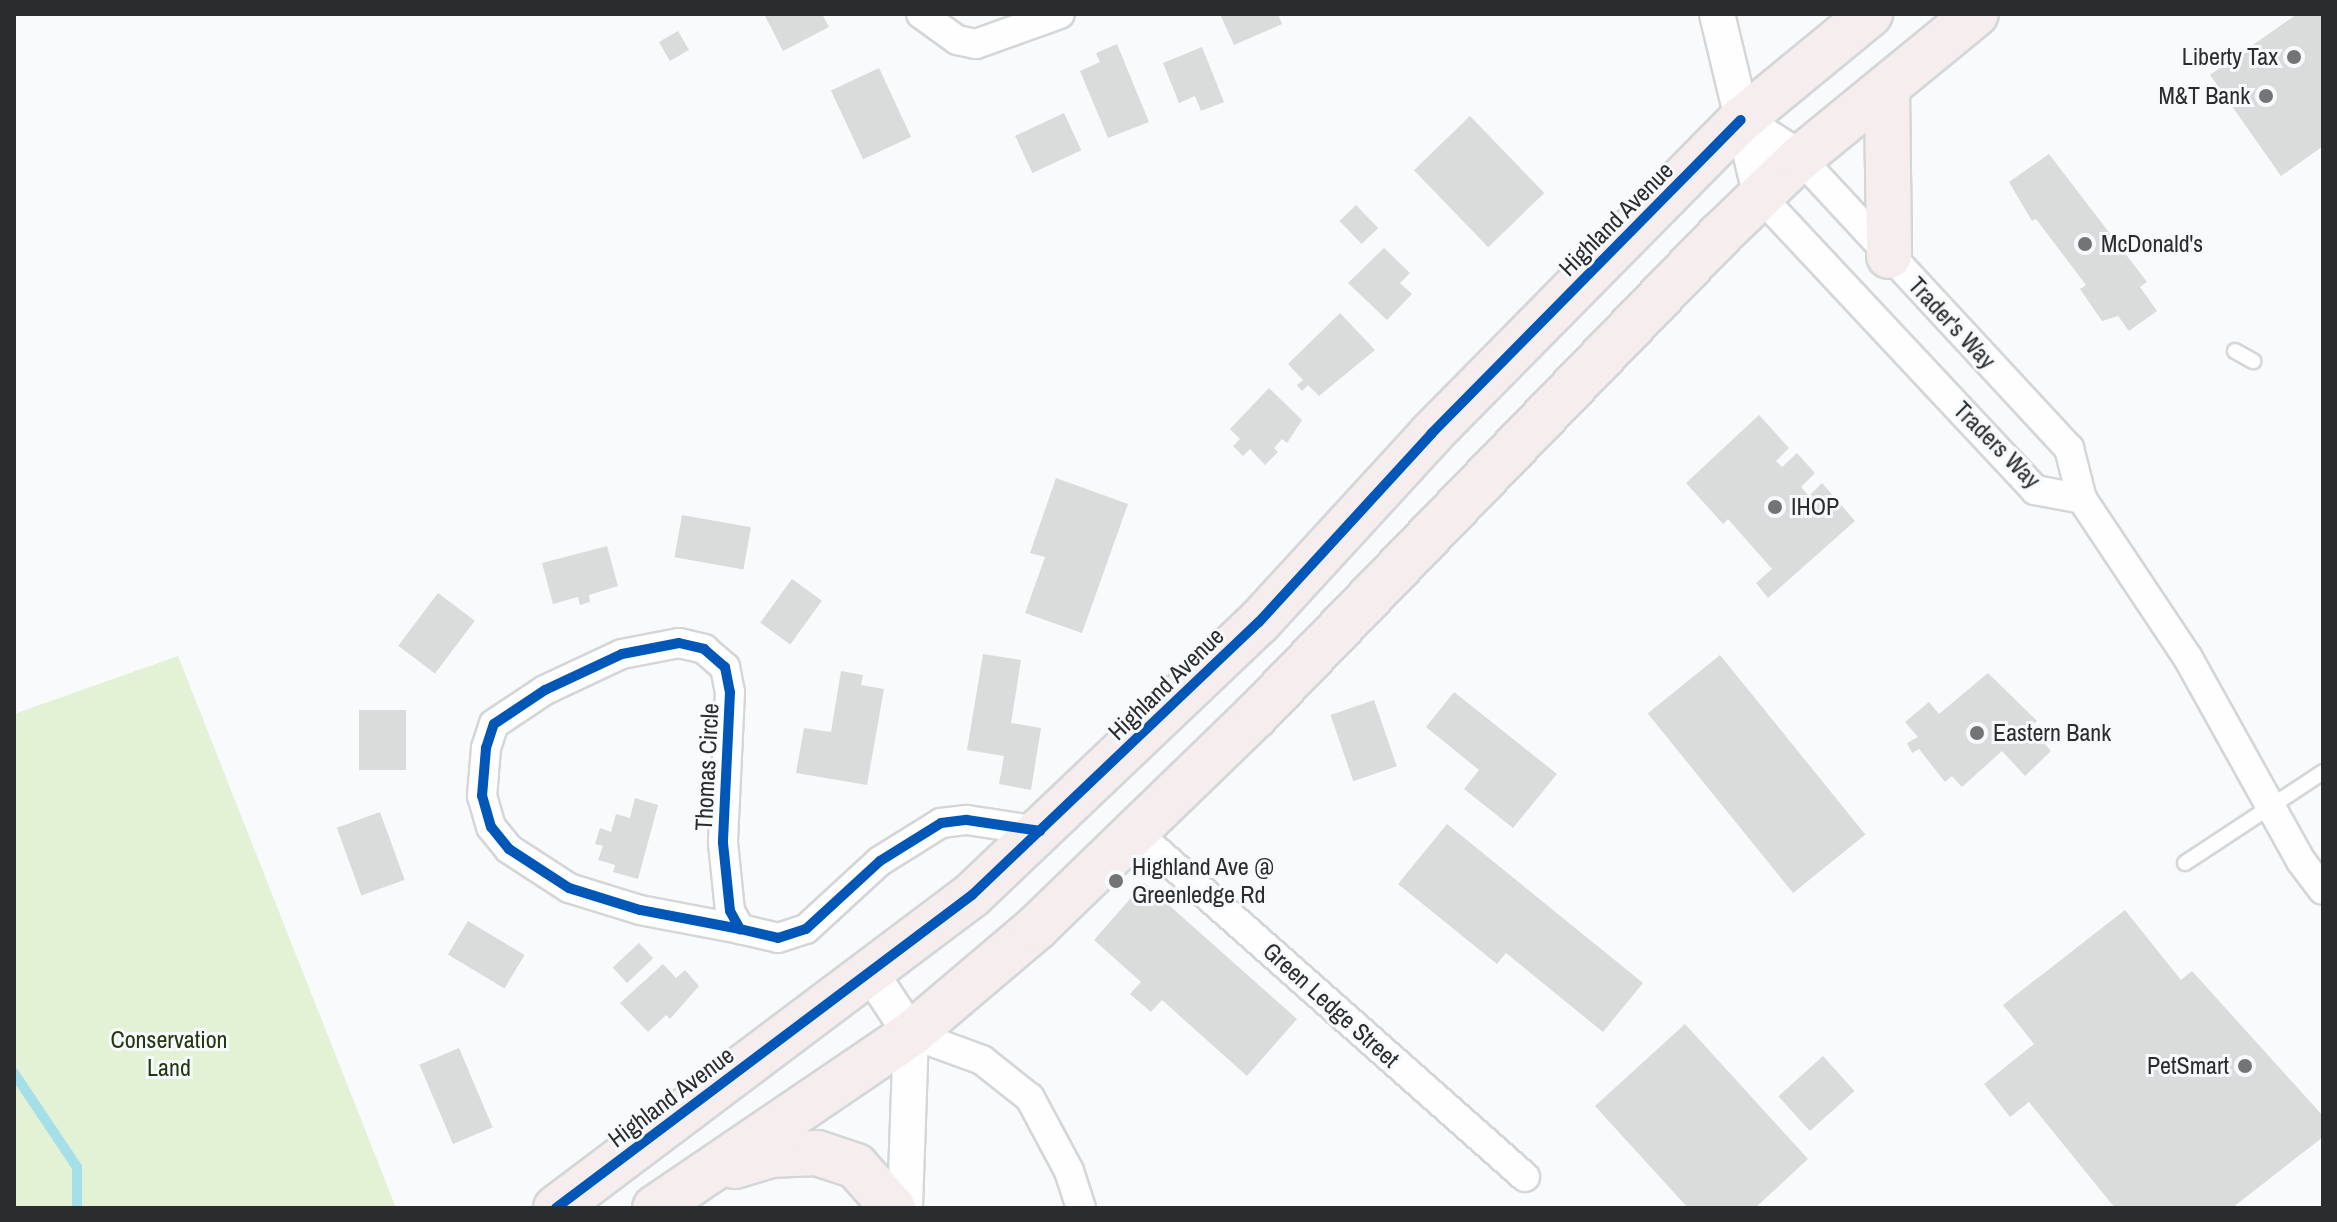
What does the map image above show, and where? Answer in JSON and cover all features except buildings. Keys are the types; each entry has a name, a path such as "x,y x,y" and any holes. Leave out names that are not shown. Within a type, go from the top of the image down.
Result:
{"main road":[{"name":"Highland Avenue","path":"556,1208 972,895 1259,622 1431,434 1741,120 1870,14"},
{"path":"655,1208 710,1174 911,1034 1138,834 1600,353 1800,158 1976,14"},
{"path":"1887,89 1889,256"},
{"path":"710,1174 770,1155 817,1153 856,1166 893,1208"}],"street":[{"path":"921,14 957,40 976,44 1060,14"},
{"name":"Traders Way","path":"1717,14 1761,197 2035,490 2082,499"},
{"path":"1741,120 1800,158"},
{"name":"Trader's Way","path":"1800,158 2069,448 2082,499"},
{"path":"2082,499 2188,658 2269,804 2323,890"},
{"name":"Thomas Circle","path":"740,929 724,883 730,692 725,667 704,649 679,643 622,654 545,690 494,724 486,748 482,796 491,827 509,849 569,888 640,910 778,938 806,929 880,861 941,823 967,820 1040,831"},
{"name":"Green Ledge Street","path":"1138,834 1525,1177"},
{"path":"870,972 911,1034 905,1208"},
{"path":"911,1034 982,1060 1030,1098 1069,1171 1081,1208"}],"lane":[{"path":"2235,351 2253,361"},
{"path":"2185,863 2269,804 2323,772"}],"green space":[{"name":"Conservation Land","path":"178,656 396,1208 14,1208 14,714"}],"waterway":[{"path":"14,1073 77,1167 77,1208"}],"cycle path":[{"path":"556,1208 972,895 1259,622 1431,434 1741,120"},
{"path":"740,929 640,910 569,888 509,849 491,827 482,796 486,748 494,724 545,690 622,654 679,643 704,649 725,667 730,692 723,843 730,911 740,929 778,938 806,929 880,861 941,823 967,820 1040,831"}],"place":[{"name":"Liberty Tax","path":"2294,57"},
{"name":"M&T Bank","path":"2266,96"},
{"name":"McDonald's","path":"2085,244"},
{"name":"IHOP","path":"1775,507"},
{"name":"Eastern Bank","path":"1977,733"},
{"name":"Highland Ave @ Greenledge Rd","path":"1116,881"},
{"name":"PetSmart","path":"2245,1066"}]}
